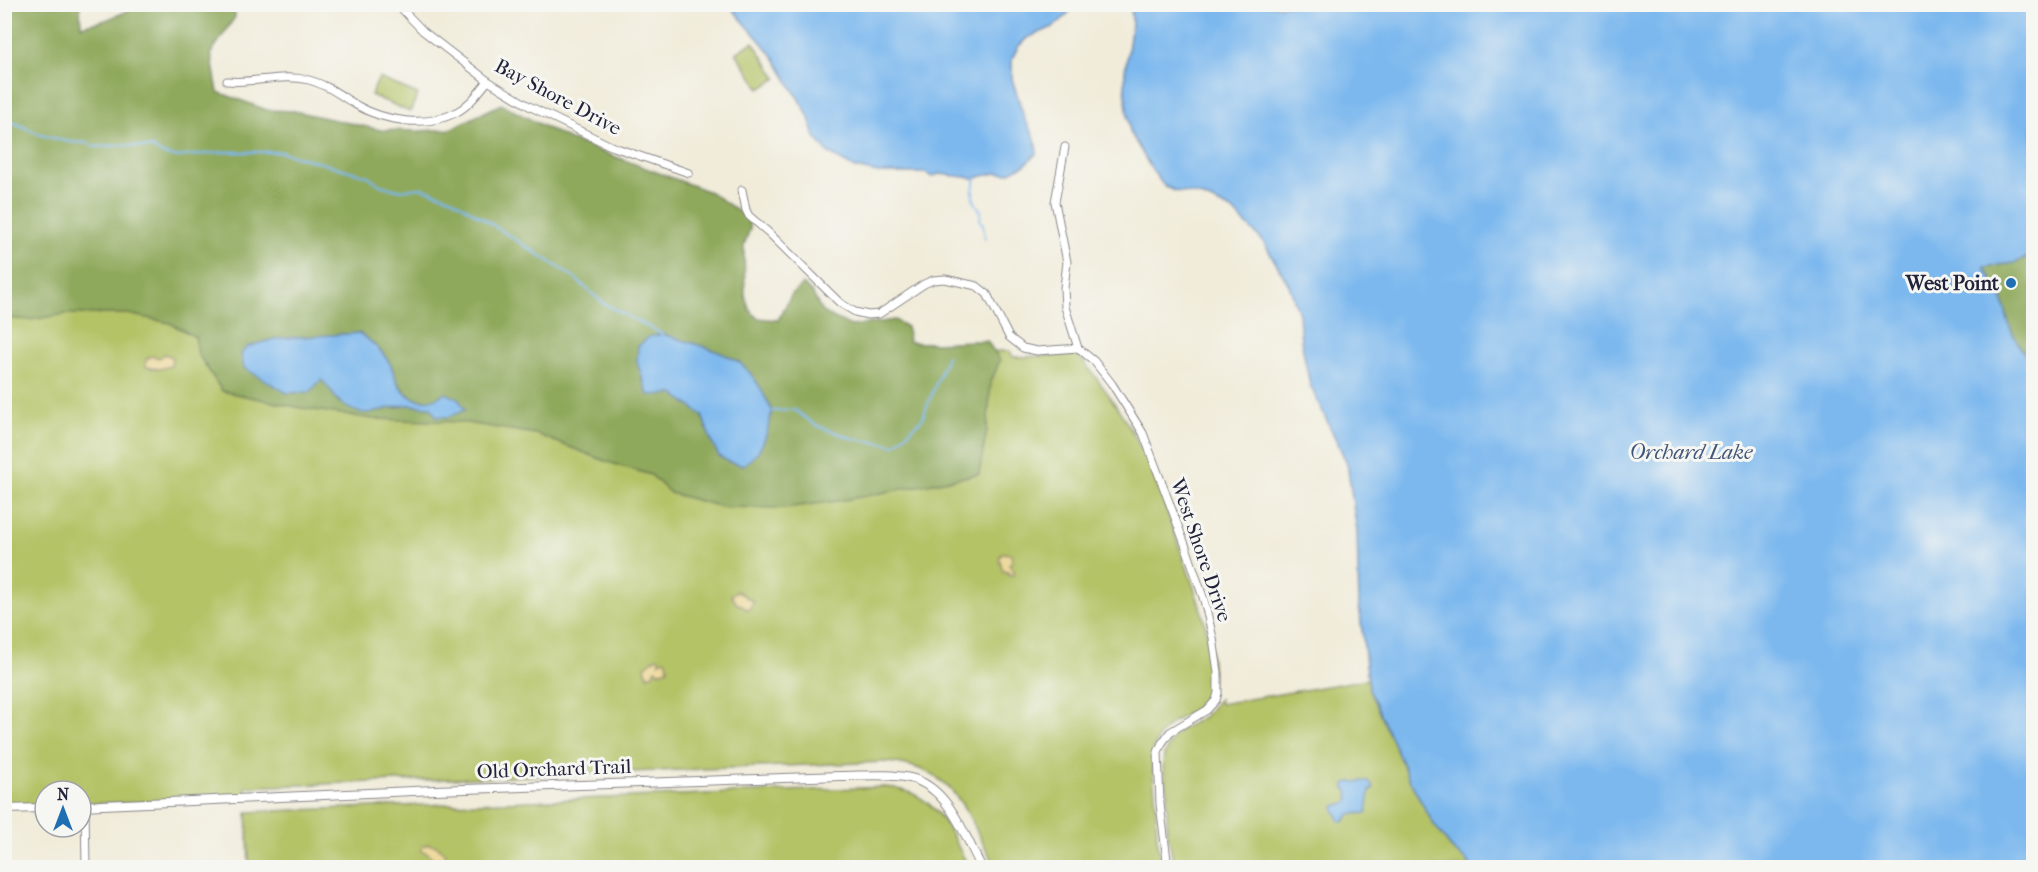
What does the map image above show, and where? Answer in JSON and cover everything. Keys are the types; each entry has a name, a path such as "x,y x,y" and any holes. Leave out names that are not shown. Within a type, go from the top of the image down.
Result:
{"street":[{"name":"Bay Shore Drive","path":"397,4 423,31 488,81 562,123 611,146 689,173"},
{"path":"227,81 279,76 296,77 322,84 359,107 386,118 421,121 441,118 456,112 470,102 488,81"},
{"name":"West Shore Drive","path":"1065,147 1055,202 1067,262 1064,288 1065,307 1078,348 1094,361 1112,384 1143,433 1204,600 1218,672 1216,700 1207,710 1170,732 1158,753 1160,804 1168,867"},
{"path":"742,190 749,216 840,303 855,312 867,315 879,314 924,284 933,280 945,279 977,286 987,294 1010,337 1023,348 1037,351 1078,348"},
{"name":"Old Orchard Trail","path":"93,806 435,790 840,776 900,777 913,779 929,788 946,803 982,867"},
{"path":"4,809 33,808"},
{"path":"85,839 86,867"}],"green space":[{"path":"5,5 80,5 81,26 106,20 142,5 234,5 235,17 211,53 218,92 267,110 294,111 381,130 450,129 501,104 568,139 710,192 748,218 750,229 744,245 745,295 749,309 757,318 778,320 792,294 803,284 813,294 822,312 851,326 895,320 907,327 909,342 987,341 1000,360 991,382 987,430 979,474 845,500 784,508 722,507 670,493 651,475 608,462 536,434 460,422 373,419 301,408 222,391 198,354 195,337 170,323 128,314 66,314 30,320 5,318 4,127 12,126 13,123 9,115 5,114","holes":["359,333 382,353 391,365 399,384 411,396 428,400 445,393 431,407 407,405 395,408 339,402 329,386 321,379 325,336","662,334 698,345 740,362 743,465 729,462 719,456 702,415 674,394 648,394 642,379"]},
{"path":"753,42 777,78 760,89 736,53"},
{"path":"379,78 418,94 410,112 371,95"},
{"path":"5,252 744,355 1010,351 1013,357 1078,355 1121,413 1147,460 1197,596 1211,656 1212,674 1207,697 1196,708 1164,730 1158,738 1153,753 1157,841 1163,867 996,867 967,812 945,784 930,773 910,766 886,762 246,787 246,799 93,804 93,779 33,779 33,805 5,806"},
{"path":"2033,255 2033,363 2021,349 2010,328 2001,294 1984,267 2014,263"},
{"path":"1368,679 1371,694 1410,781 1433,823 1453,850 1468,861 1472,867 1175,868 1167,833 1167,792 1163,767 1164,755 1173,737 1205,716 1219,699 1220,704"},
{"path":"885,787 903,790 929,804 946,826 969,867 249,867 247,812"}],"sand":[{"path":"165,354 172,357 171,366 159,369 146,367 146,359 153,356 159,358"},
{"path":"1002,553 1011,554 1012,561 1009,565 1014,575 1003,571 999,558"},
{"path":"737,591 754,602 748,610 737,604 731,595"},
{"path":"656,657 659,658 659,663 664,659 667,661 668,669 659,672 656,669 648,676 645,667"},
{"path":"428,844 437,846 445,854 444,859 434,859 421,851 423,846"}],"water":[{"path":"729,5 1075,5 1053,27 1027,38 1018,47 1012,59 1012,79 1025,120 1035,138 1037,153 1026,164 1008,173 974,178 939,174 932,177 925,173 878,173 855,168 828,153 815,137 808,115 774,57"},
{"name":"Orchard Lake","path":"1131,5 2033,5 2033,255 2014,263 1984,267 2001,294 2010,328 2021,349 2033,363 2033,867 1472,868 1453,850 1433,823 1410,781 1369,689 1359,606 1357,531 1347,463 1310,385 1301,340 1299,314 1289,285 1263,241 1232,210 1199,195 1175,191 1164,186 1130,132 1125,71 1132,23"},
{"path":"359,333 382,353 391,365 400,387 410,396 427,400 445,393 458,398 465,410 448,417 436,416 431,407 411,405 375,412 359,412 351,410 339,401 321,380 310,392 287,393 244,368 241,354 247,347 274,339"},
{"path":"662,334 726,355 741,364 759,386 772,411 760,448 743,465 729,462 719,456 702,415 674,394 648,395 637,362 638,346 649,337"},
{"path":"1368,781 1373,789 1370,790 1367,813 1350,814 1344,822 1340,821 1334,809 1335,806 1349,802 1345,784"}],"waterway":[{"path":"13,122 41,135 69,142 88,143 95,147 123,145 153,148 162,154 176,157 223,152 281,152 368,176 380,185 397,190 422,188 451,198 572,276 603,303 662,334"},
{"path":"976,178 973,196 981,211 980,221 983,224 985,239"},
{"path":"772,411 795,410 815,425 854,439 895,445 922,419 947,356"}],"place":[{"name":"West Point","path":"2011,283"}]}
